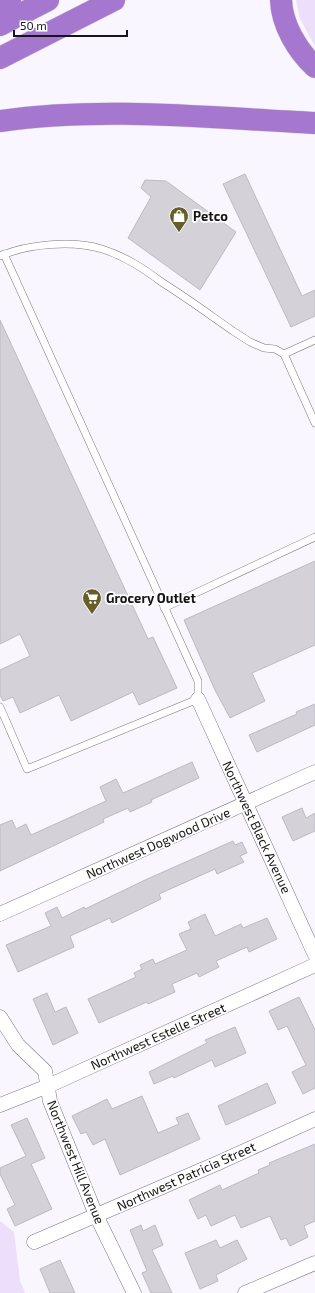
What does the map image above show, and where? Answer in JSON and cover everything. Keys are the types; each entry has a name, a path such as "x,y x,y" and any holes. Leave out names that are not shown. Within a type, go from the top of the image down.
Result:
{"highway":[{"path":"0,5 10,0"},
{"path":"0,25 48,0"},
{"path":"0,58 114,0"},
{"path":"281,0 281,7 288,31 300,50 315,67"},
{"path":"0,121 72,114 151,114 315,123"}],"street":[{"name":"Northwest Black Avenue","path":"198,699 315,955"},
{"name":"Northwest Dogwood Drive","path":"0,914 315,772"},
{"name":"Northwest Estelle Street","path":"0,1105 48,1086 315,965"},
{"name":"Northwest Hill Avenue","path":"0,1017 18,1045 45,1071 50,1101 96,1215 134,1293"},
{"name":"Northwest Patricia Street","path":"34,1242 315,1118"},
{"path":"245,1293 315,1263"}],"lane":[{"path":"0,707 27,769 198,699 198,681 2,255 26,248 45,245 68,245 101,249 131,261 250,342 264,348 275,349 284,354 315,422"},
{"path":"284,354 315,340"},
{"path":"164,608 315,537"}],"shaded area":[{"path":"296,0 315,0 315,46 300,19"},
{"path":"0,1221 14,1232 20,1281 25,1293 0,1293"}],"building":[{"path":"245,174 302,296 315,290 315,316 291,327 223,184"},
{"path":"145,180 166,181 236,232 200,290 128,238 151,197 141,188"},
{"path":"0,320 148,639 153,637 177,688 139,705 133,692 71,721 59,695 20,713 13,697 3,701 0,695 0,670 30,656 20,634 0,644"},
{"path":"315,561 315,645 252,673 265,701 230,718 215,690 184,620"},
{"path":"315,704 315,725 257,752 249,735 297,714 296,712"},
{"path":"192,762 199,778 151,800 152,802 130,812 128,808 103,819 104,822 0,871 0,825 12,820 16,829 26,824 31,835 106,801 100,787 116,779 123,793"},
{"path":"302,808 306,818 315,813 315,831 293,841 282,817"},
{"path":"233,841 235,845 242,842 247,853 240,856 244,862 217,874 215,869 159,894 161,899 112,923 110,918 70,936 74,947 18,972 6,945 51,926 45,913 57,907 62,918 84,907 85,909 145,880"},
{"path":"205,914 215,936 241,924 243,928 267,918 277,939 249,952 247,947 216,961 219,967 199,977 197,973 172,984 175,992 148,1004 147,1002 99,1023 88,999 136,977 134,973 142,969 140,965 153,959 155,964 187,950 179,934 191,929 188,922"},
{"path":"47,993 55,1012 66,1007 78,1033 53,1045 33,999"},
{"path":"299,997 315,1030 315,1088 303,1094 292,1072 306,1065 287,1026 278,1030 269,1011"},
{"path":"235,1027 246,1053 215,1067 212,1060 174,1078 173,1076 154,1084 149,1072 207,1043 205,1040"},
{"path":"267,1083 276,1103 226,1125 218,1106"},
{"path":"142,1096 158,1133 179,1124 176,1118 188,1113 200,1139 120,1175 105,1139 93,1145 86,1132 81,1134 72,1116 107,1099 112,1109"},
{"path":"27,1118 45,1158 31,1164 52,1209 15,1226 7,1209 15,1205 0,1174 0,1168 26,1156 11,1125"},
{"path":"315,1144 315,1221 304,1226 308,1237 290,1246 286,1238 281,1240 270,1216 241,1228 235,1215 211,1226 206,1215 198,1219 189,1200 220,1185 222,1190 259,1173 258,1170 270,1165 269,1163"},
{"path":"141,1225 143,1231 155,1225 163,1245 152,1250 172,1293 151,1293 142,1273 147,1271 130,1230"},
{"path":"216,1240 220,1248 237,1240 247,1259 216,1275 218,1281 200,1289 185,1253"},
{"path":"60,1260 75,1293 50,1293 40,1269"}],"place":[{"name":"Petco","path":"179,233"},
{"name":"Grocery Outlet","path":"92,615"}]}
